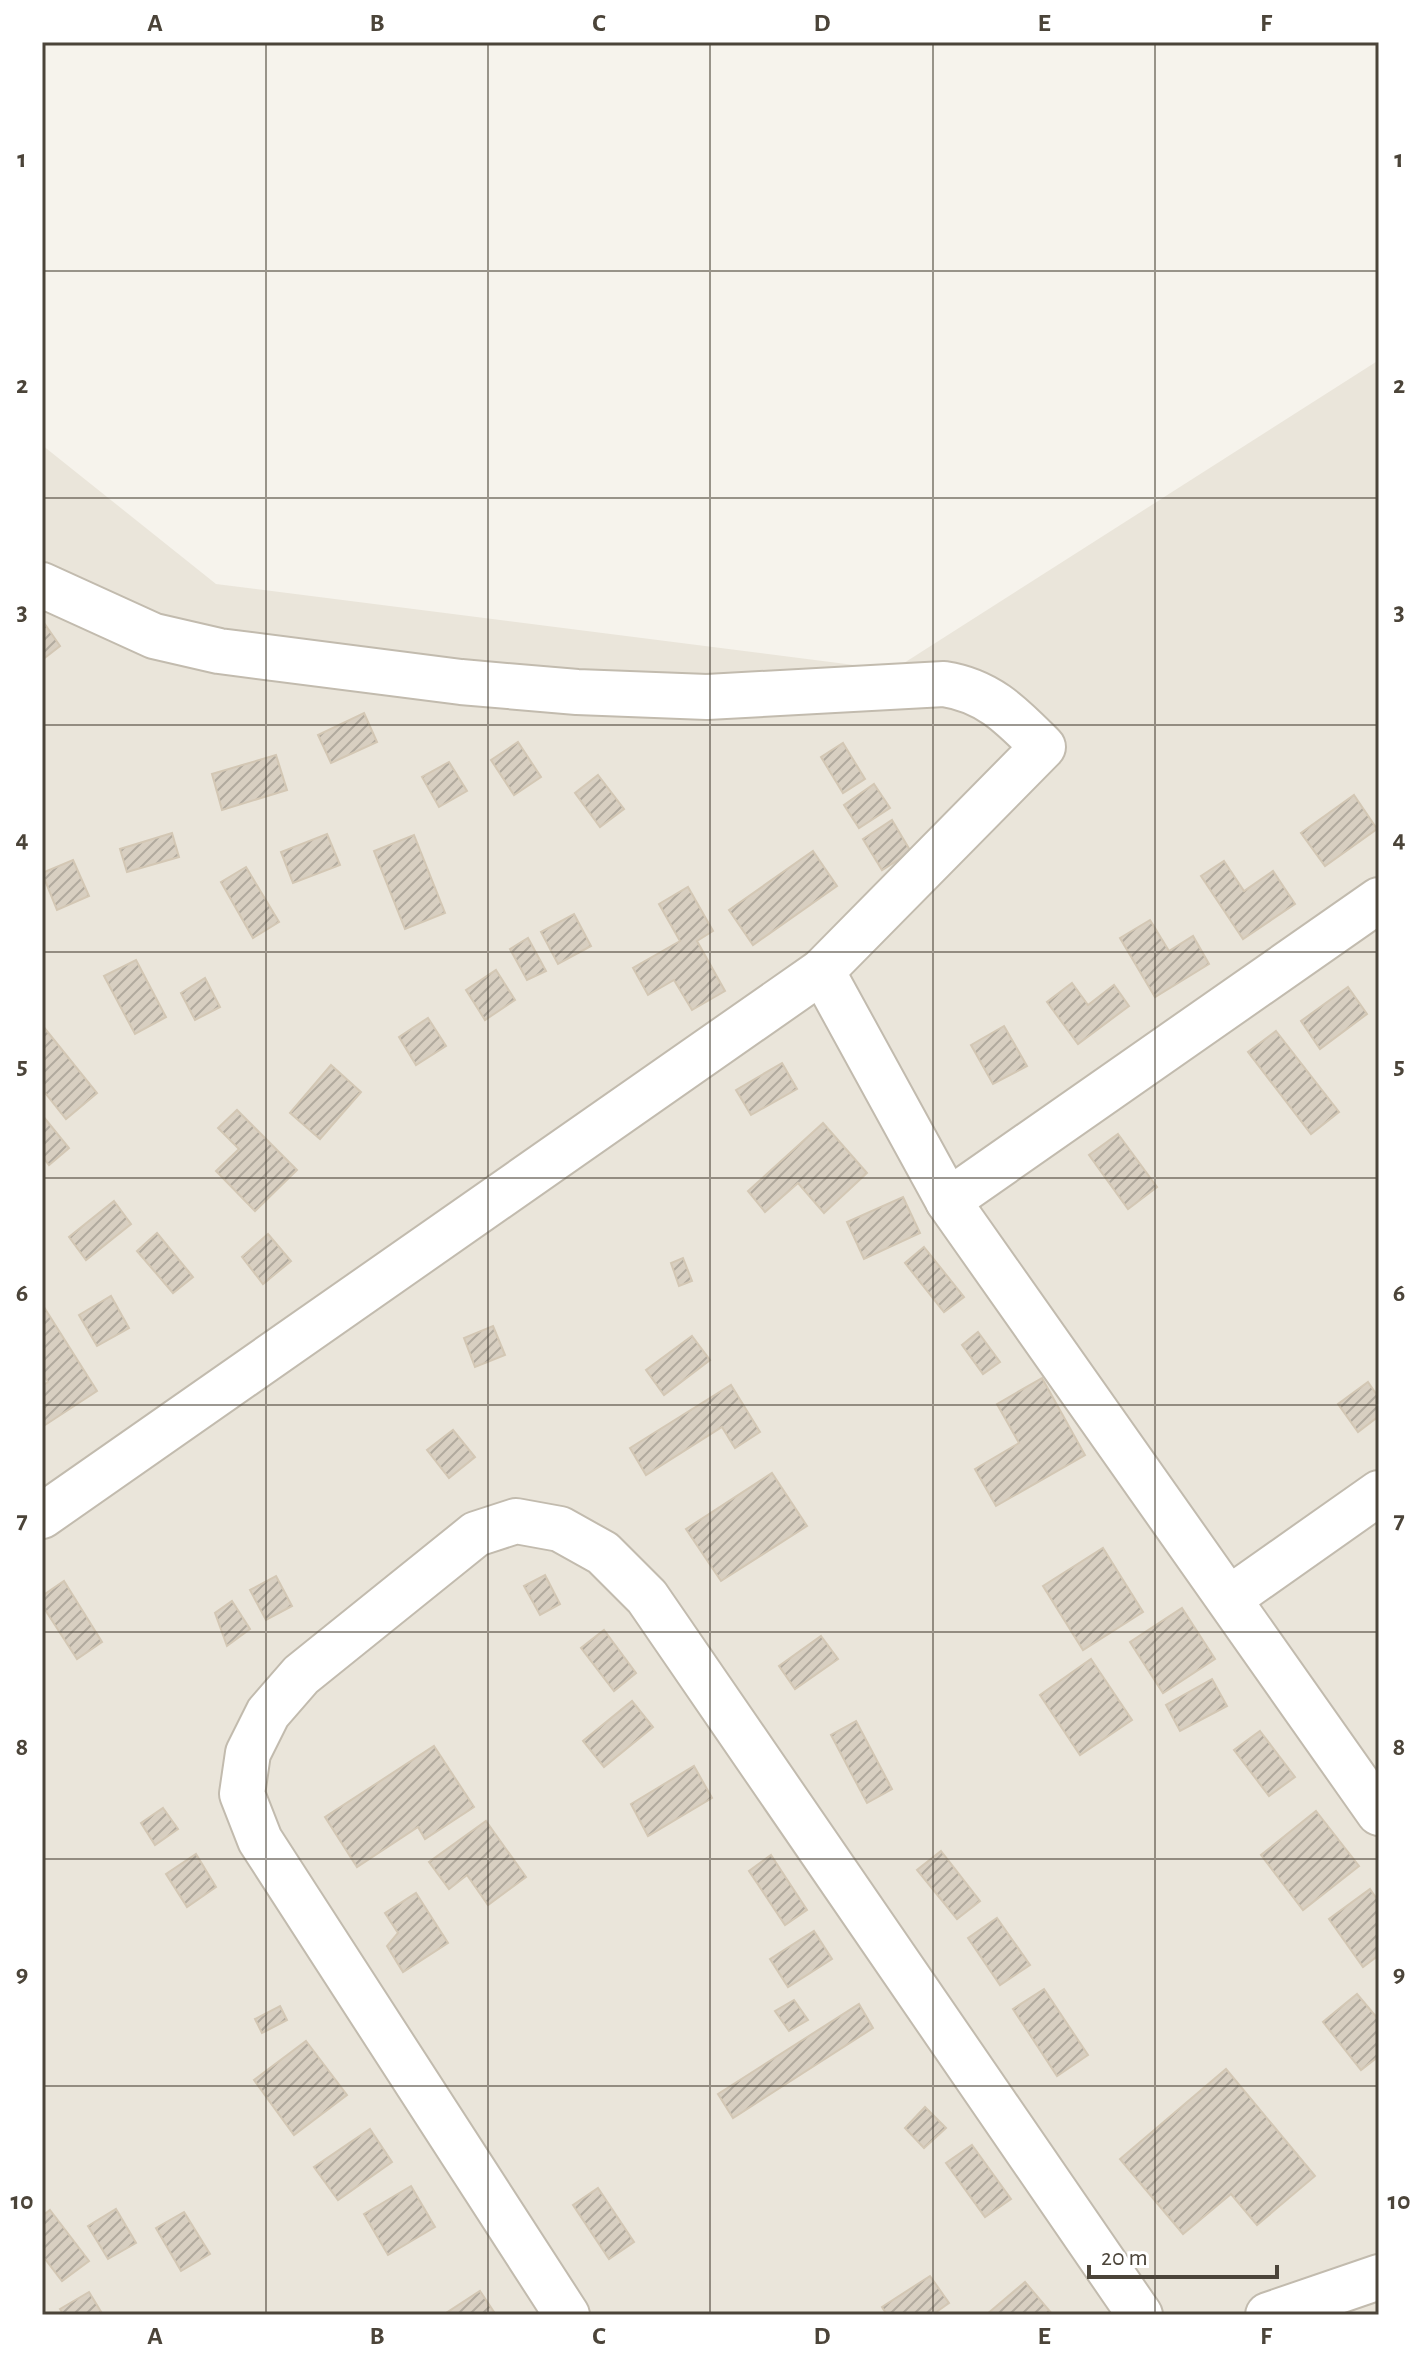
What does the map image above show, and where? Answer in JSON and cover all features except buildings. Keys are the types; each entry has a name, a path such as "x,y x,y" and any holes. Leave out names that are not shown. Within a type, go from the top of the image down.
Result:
{"street":[{"path":"42,585 154,636 219,651 461,682 577,692 707,697 944,684 963,687 1000,704 1043,747 822,971 42,1516"},
{"path":"948,1201 1379,900"},
{"path":"822,971 948,1201 1379,1813"},
{"path":"1230,1598 1379,1493"},
{"path":"567,2315 260,1840 242,1794 248,1753 268,1713 301,1675 476,1534 516,1521 560,1529 603,1553 647,1597 1140,2315"},
{"path":"1268,2315 1379,2277"}],"shaded area":[{"path":"1379,360 1379,2315 42,2315 42,445 216,584 893,670"}]}
